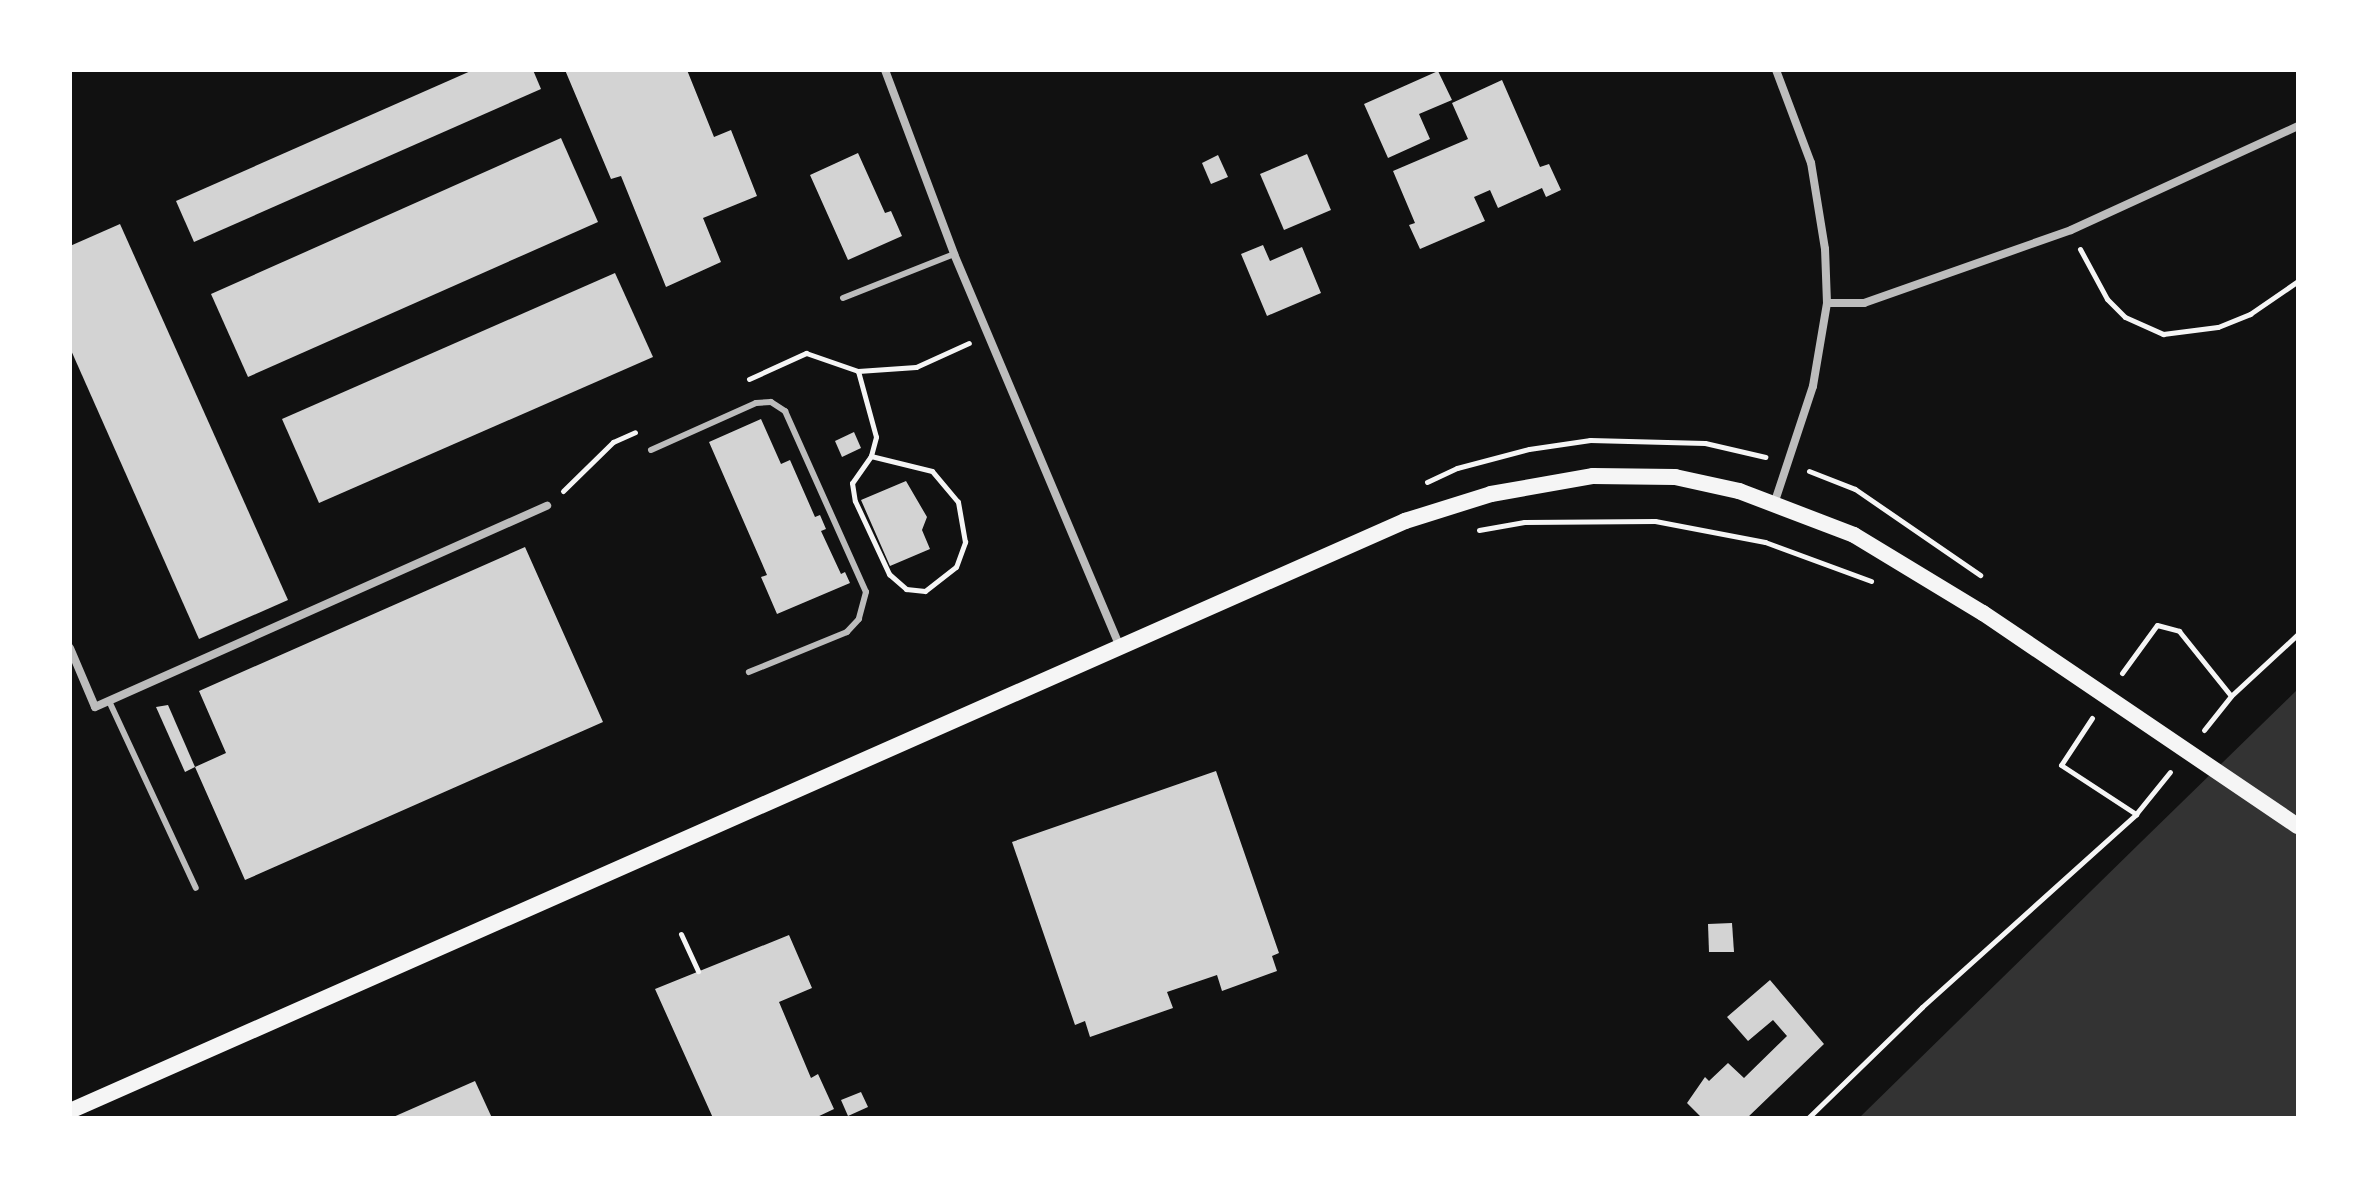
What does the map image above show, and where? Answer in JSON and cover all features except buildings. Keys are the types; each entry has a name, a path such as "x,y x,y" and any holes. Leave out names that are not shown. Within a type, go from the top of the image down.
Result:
{"main road":[{"path":"70,1111 1119,644 1405,521 1491,494 1593,476 1675,477 1775,501 1854,535 1910,566 2298,826"}],"street":[{"path":"885,70 954,254 1119,644"},
{"path":"1775,501 1813,386 1827,303 1825,249 1811,163 1776,70"},
{"path":"1827,303 1864,303 2071,230 2298,126"},
{"path":"70,648 95,707 547,506"}],"lane":[{"path":"843,298 954,254"},
{"path":"651,450 756,403 771,402 785,411 847,548 866,592 859,619 847,632 749,672"},
{"path":"109,701 196,888"}],"path":[{"path":"2071,230 2107,299 2125,317 2163,334 2218,327 2250,314 2298,281"},
{"path":"916,367 949,351"},
{"path":"858,371 876,437 871,456 852,483 855,501 889,574 906,589 925,591 956,567 965,542 958,502 932,471 871,456"},
{"path":"547,506 613,442"},
{"path":"1655,521 1765,542 1875,582"},
{"path":"2122,673 2157,625 2179,631 2231,696"},
{"path":"2193,743 2231,696 2298,634"},
{"path":"2081,711 2103,725"},
{"path":"2092,718 2061,765 2136,814"},
{"path":"1808,1118 1922,1007 2136,814 2174,767"},
{"path":"681,934 698,971"}],"shaded area":[{"path":"2298,689 2298,1118 1859,1118 2140,843"}]}
